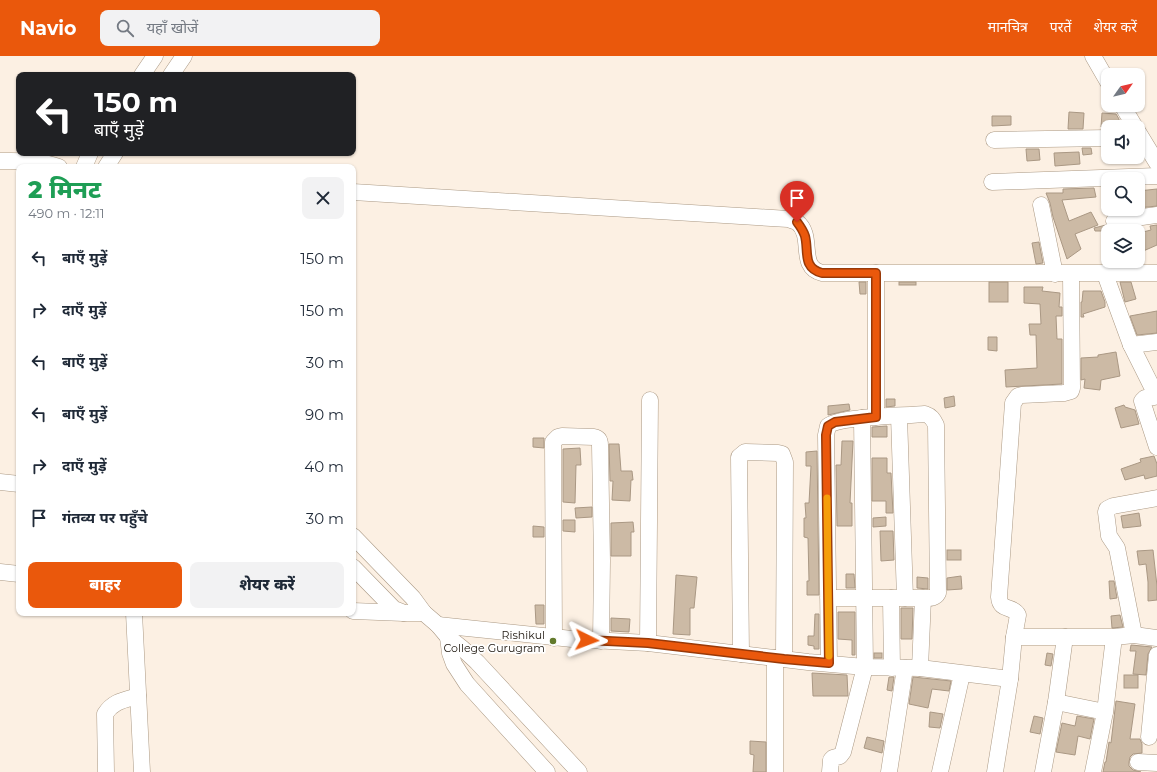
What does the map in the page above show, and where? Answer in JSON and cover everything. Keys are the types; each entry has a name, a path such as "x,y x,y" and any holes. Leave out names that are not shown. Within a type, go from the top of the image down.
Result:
{"street":[{"path":"144,72 155,56"},
{"path":"173,72 184,56"},
{"path":"1093,56 1101,70"},
{"path":"994,140 1101,138"},
{"path":"1145,144 1157,163"},
{"path":"0,162 23,160 48,164"},
{"path":"992,182 1157,176"},
{"path":"356,192 567,206 778,217 797,222 802,228 810,266 814,271 822,273 1157,273"},
{"path":"995,772 1010,679 1014,637 1018,615 1017,612 1005,607 999,602 1014,403 1018,396 1064,393 1072,388 1063,274 1041,205"},
{"path":"1114,221 1157,215"},
{"path":"830,772 831,760 840,756 844,752 865,667 869,418 876,273"},
{"path":"1105,274 1131,345 1155,392 1154,397 1145,398 1142,402 1157,447"},
{"path":"1131,345 1157,342"},
{"path":"648,643 650,400"},
{"path":"828,598 936,597 938,593 936,425 934,419 930,416 925,414 835,422 828,426 826,430 828,598 829,663"},
{"path":"899,416 898,598 906,668"},
{"path":"554,638 554,442 558,437 562,436 594,437 600,440 602,561 601,641"},
{"path":"740,654 739,457 745,452 778,453 782,454 785,462 775,772"},
{"path":"0,482 16,484"},
{"path":"1134,635 1117,548 1109,536 1106,512 1107,509 1113,506 1157,498"},
{"path":"356,539 413,598 424,613 477,662 575,771"},
{"path":"356,570 394,609 404,613"},
{"path":"0,572 16,574"},
{"path":"888,772 906,668 923,598"},
{"path":"356,611 424,613"},
{"path":"134,616 142,772"},
{"path":"443,631 648,643 865,667 906,668 1010,679"},
{"path":"443,631 454,664 467,684 547,772"},
{"path":"1014,637 1114,637 1134,635 1157,638"},
{"path":"1043,772 1056,702 1065,637"},
{"path":"1093,772 1105,712 1114,637"},
{"path":"1149,737 1157,655"},
{"path":"945,771 962,674"},
{"path":"106,772 105,714 109,707 115,703 138,696"},
{"path":"1056,702 1105,712"},
{"path":"1138,762 1157,763"}],"building":[{"path":"1069,112 1084,113 1083,129 1068,129"},
{"path":"1102,113 1116,114 1119,119 1119,120 1102,120"},
{"path":"992,116 1011,116 1011,125 992,126"},
{"path":"1082,148 1091,148 1092,154 1083,155"},
{"path":"1026,149 1039,149 1040,160 1027,161"},
{"path":"1079,152 1080,164 1055,166 1054,153"},
{"path":"1094,188 1096,197 1062,200 1069,221 1091,212 1098,225 1075,234 1081,249 1067,259 1046,193 1063,193 1063,189"},
{"path":"1157,189 1157,206 1145,207 1145,190"},
{"path":"1157,225 1157,245 1145,250 1145,232 1151,230 1150,226"},
{"path":"1101,226 1101,231 1095,231 1094,228"},
{"path":"1039,242 1043,263 1036,264 1032,243"},
{"path":"859,282 866,282 866,294 860,294"},
{"path":"899,282 916,282 916,285 899,285"},
{"path":"989,282 1008,282 1008,302 989,302"},
{"path":"1120,282 1131,282 1136,299 1125,302"},
{"path":"1024,287 1043,287 1042,291 1060,293 1059,307 1062,307 1062,316 1056,316 1057,339 1062,339 1062,384 1006,387 1005,370 1037,368 1036,335 1030,335 1029,324 1041,324 1040,304 1024,303"},
{"path":"1083,291 1101,291 1105,302 1105,307 1083,314 1084,317 1081,317"},
{"path":"1157,311 1157,333 1137,335 1130,316"},
{"path":"988,337 997,337 997,351 988,350"},
{"path":"1116,352 1120,376 1101,380 1100,390 1084,388 1085,379 1081,380 1081,358 1098,357 1098,355"},
{"path":"954,396 955,406 945,408 944,398"},
{"path":"886,399 895,399 895,406 886,407"},
{"path":"849,404 850,410 828,415 828,406"},
{"path":"1124,405 1125,407 1135,410 1139,424 1121,428 1115,408"},
{"path":"887,426 887,437 872,437 872,427"},
{"path":"533,438 544,438 544,448 533,447"},
{"path":"842,441 853,441 850,503 852,503 852,526 837,526 836,465 841,465"},
{"path":"609,444 619,444 621,471 632,471 633,480 631,480 630,501 612,500 613,481 610,481"},
{"path":"580,448 581,465 576,465 575,503 563,502 563,449"},
{"path":"817,451 819,595 807,595 807,581 809,581 808,538 804,537 804,518 806,518 805,503 809,503 811,466 806,466 806,452"},
{"path":"1154,456 1157,464 1157,476 1145,479 1144,475 1125,480 1121,469 1141,462 1140,459"},
{"path":"872,458 887,458 887,473 891,473 893,513 886,513 886,501 872,501"},
{"path":"592,507 592,517 576,518 575,508"},
{"path":"1139,513 1141,526 1123,528 1121,516"},
{"path":"886,517 886,526 873,527 873,518"},
{"path":"563,520 575,520 575,532 563,531"},
{"path":"633,522 634,532 631,532 631,556 611,556 611,523"},
{"path":"533,526 544,527 544,537 533,537"},
{"path":"880,531 893,531 894,560 881,561"},
{"path":"947,550 961,550 961,560 947,560"},
{"path":"1153,550 1157,600 1148,601 1146,564 1139,565 1137,551"},
{"path":"846,574 854,574 855,588 846,588"},
{"path":"676,575 697,577 694,608 690,608 690,635 673,634"},
{"path":"961,576 962,589 947,590 947,578"},
{"path":"917,577 928,578 928,589 917,588"},
{"path":"1109,581 1114,581 1117,598 1110,599"},
{"path":"535,605 544,605 544,624 536,624"},
{"path":"901,608 913,608 912,639 901,639"},
{"path":"838,612 855,612 855,655 852,655 852,640 838,639"},
{"path":"815,614 819,614 819,649 814,649 814,646 808,645 808,636 814,636"},
{"path":"1120,615 1123,627 1112,628 1111,616"},
{"path":"611,618 630,619 629,632 611,631"},
{"path":"1131,645 1152,647 1148,654 1146,675 1133,674 1136,651 1130,651"},
{"path":"874,653 882,653 882,658 874,658"},
{"path":"1047,653 1053,654 1051,666 1045,665"},
{"path":"812,673 847,675 848,696 813,696"},
{"path":"1124,675 1138,675 1138,688 1124,688"},
{"path":"889,677 894,677 892,691 887,690"},
{"path":"913,677 951,681 949,691 932,689 928,708 909,704"},
{"path":"1116,701 1135,704 1130,739 1140,739 1142,744 1142,753 1133,754 1130,757 1129,766 1133,770 1141,772 1103,772 1109,742 1111,743"},
{"path":"930,712 943,714 940,728 929,727"},
{"path":"1034,716 1043,718 1040,734 1030,732"},
{"path":"1077,716 1094,719 1090,739 1078,736 1075,755 1056,752 1062,723 1075,726"},
{"path":"867,737 884,741 882,753 864,748"},
{"path":"750,741 766,742 766,772 753,772 754,755 750,754"}],"slow traffic":[{"path":"827,498 829,656"}],"place":[{"name":"Rishikul College Gurugram","path":"553,641"}],"route":[{"path":"587,640 648,643 829,663 826,430 831,423 876,417 876,273 822,273 814,271 808,260 805,237 802,228 797,222"}]}
